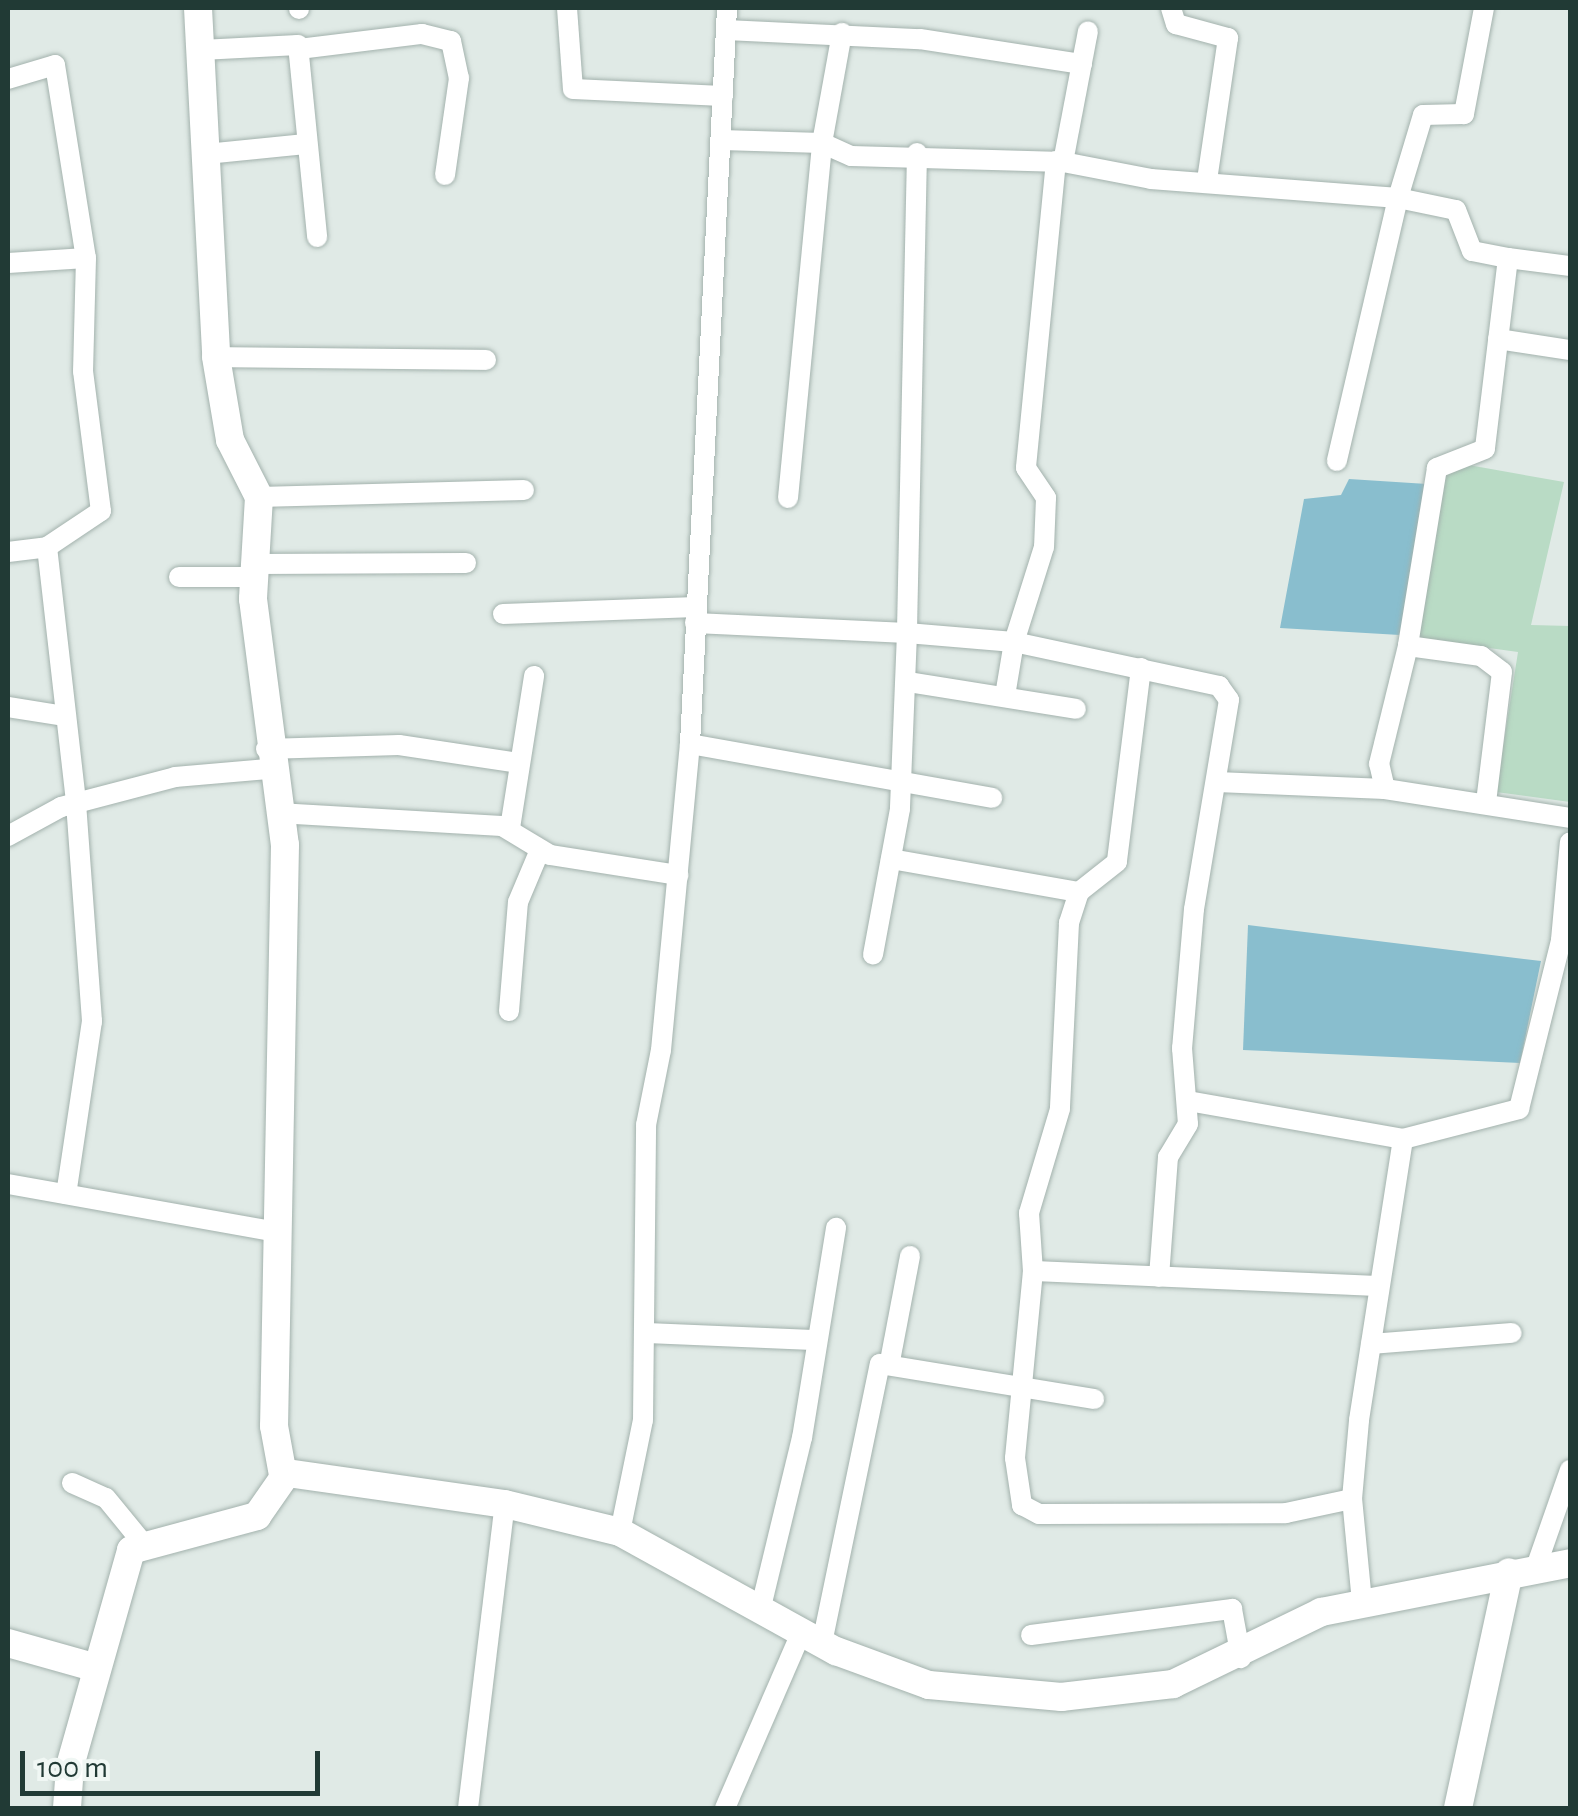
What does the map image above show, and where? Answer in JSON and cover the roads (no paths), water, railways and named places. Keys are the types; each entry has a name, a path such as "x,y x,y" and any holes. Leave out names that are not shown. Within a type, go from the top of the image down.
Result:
{"street":[{"path":"67,1808 125,1561 142,1542 258,1516 276,1500 283,1474 274,1426 289,922 278,813 267,759 256,571 259,497 230,440 216,357 198,8"},
{"path":"567,8 572,90 723,96"},
{"path":"620,1532 643,1420 646,1126 678,875 690,744 727,8"},
{"path":"1171,8 1176,24 1228,38 1207,180"},
{"path":"1337,461 1398,198 1423,115 1464,114 1484,8"},
{"path":"726,30 842,33 1082,64"},
{"path":"1005,696 1014,642 1044,547 1046,498 1026,468 1060,162 1088,31"},
{"path":"788,498 822,143 842,33"},
{"path":"201,50 299,50 422,34 451,40 459,78 445,175"},
{"path":"299,50 317,237"},
{"path":"8,79 55,65 86,258 83,371 101,512 47,547 8,552"},
{"path":"721,140 822,143 850,156 917,153 1060,162 1398,198 1456,210 1472,251 1570,266"},
{"path":"206,154 306,144"},
{"path":"873,955 902,782 908,682 917,153"},
{"path":"8,263 86,258"},
{"path":"1385,790 1379,764 1408,646 1438,468 1484,449 1508,258"},
{"path":"1498,339 1570,350"},
{"path":"216,357 486,360"},
{"path":"259,497 524,490"},
{"path":"47,547 76,803 92,1020 66,1194"},
{"path":"179,577 466,564"},
{"path":"503,614 696,615 1014,642 1142,668 1226,692 1217,782 1194,909 1182,1048 1188,1124 1168,1156 1159,1278"},
{"path":"1408,646 1481,656 1502,672 1486,803"},
{"path":"1142,668 1117,862 1079,892 1060,1110 1029,1213 1034,1271 1017,1493 1040,1514 1286,1513 1352,1499"},
{"path":"510,828 534,676"},
{"path":"908,682 1076,709"},
{"path":"8,707 65,716"},
{"path":"690,744 992,798"},
{"path":"8,836 76,803 175,777 267,759 400,745 520,762"},
{"path":"1217,782 1385,790 1570,818"},
{"path":"278,813 510,828 540,850 678,875"},
{"path":"1188,1101 1403,1139 1519,1110 1561,940 1570,842"},
{"path":"509,1011 518,902 540,850"},
{"path":"891,858 1079,892"},
{"path":"1362,1602 1352,1499 1379,1286 1403,1139"},
{"path":"8,1184 278,1232"},
{"path":"761,1607 836,1228"},
{"path":"890,1361 910,1256"},
{"path":"1034,1271 1379,1286"},
{"path":"1371,1344 1512,1332"},
{"path":"645,1333 815,1340"},
{"path":"724,1808 812,1637 880,1364 890,1361 1024,1382 1094,1399"},
{"path":"1458,1808 1523,1570 1570,1470"},
{"path":"283,1474 504,1504 620,1532 812,1637 929,1685 1061,1697 1173,1684 1241,1658 1321,1612 1570,1563"},
{"path":"72,1483 106,1498 142,1542"},
{"path":"468,1808 504,1504"},
{"path":"1031,1636 1232,1609 1241,1658"},
{"path":"8,1643 97,1668"}],"water":[{"path":"1349,479 1427,484 1400,635 1280,628 1304,499 1341,495"},
{"path":"1248,925 1541,961 1520,1063 1243,1050"}]}
